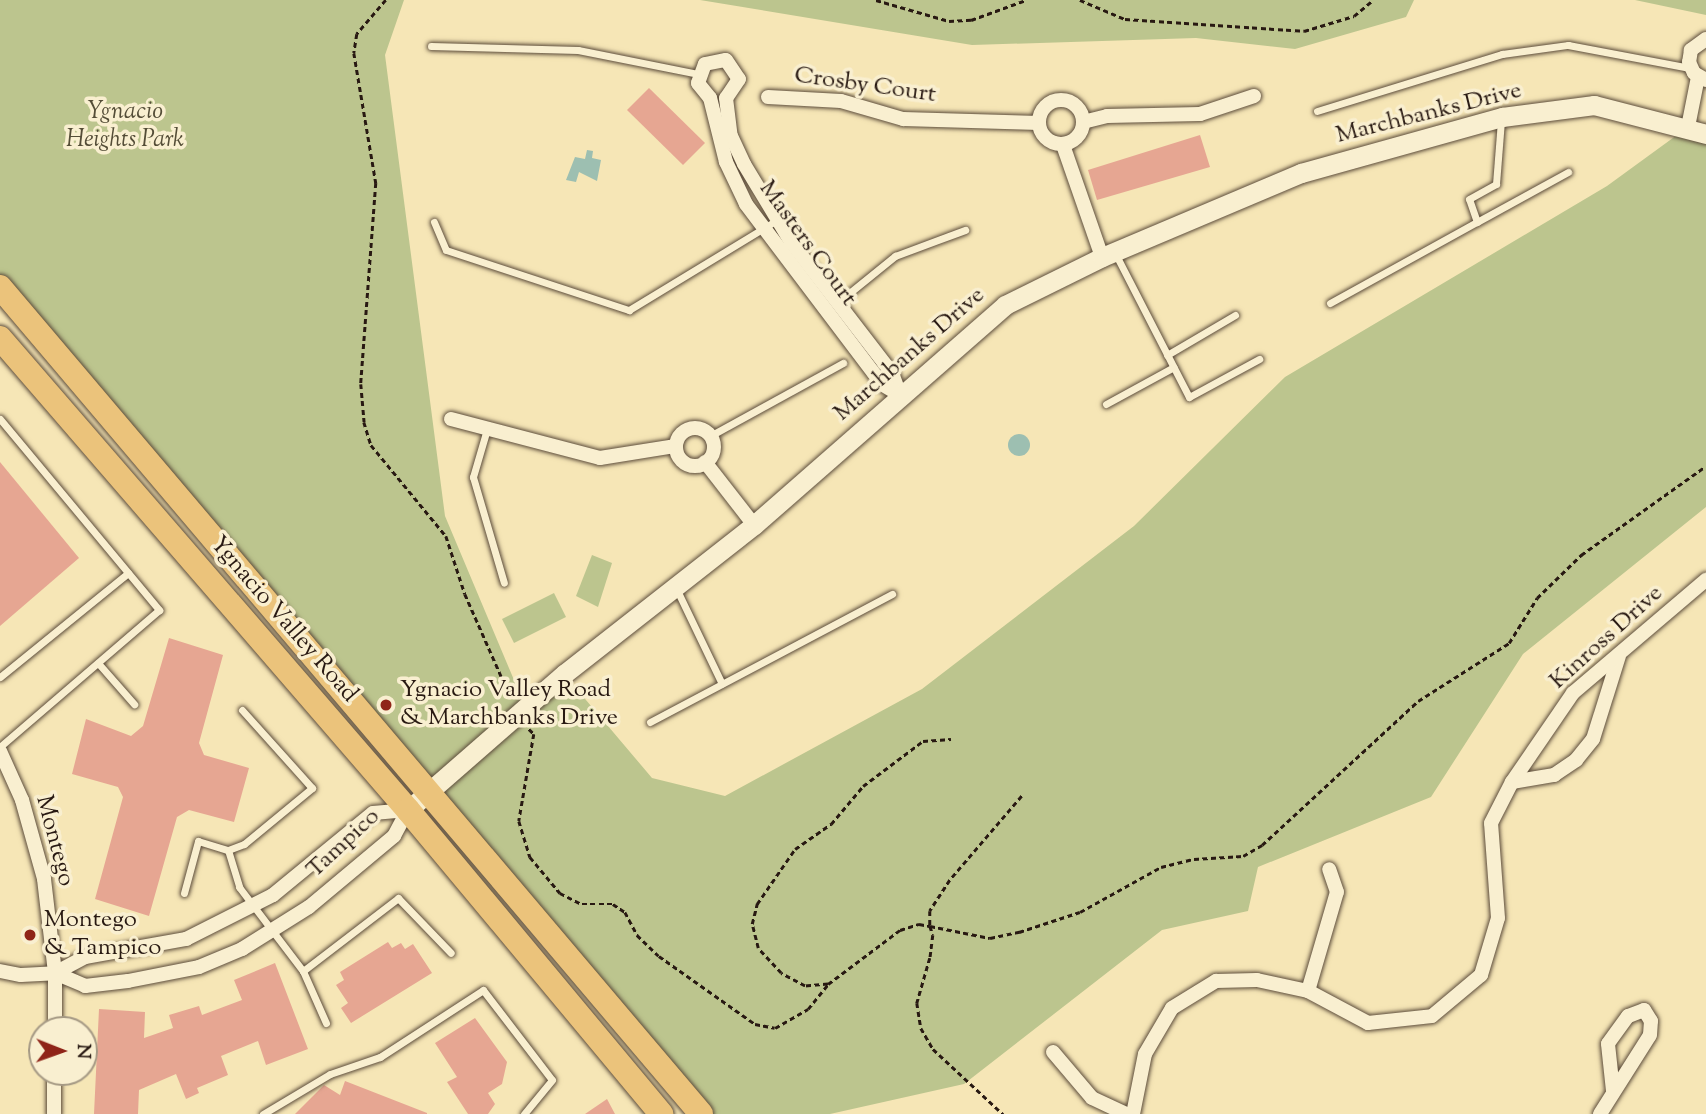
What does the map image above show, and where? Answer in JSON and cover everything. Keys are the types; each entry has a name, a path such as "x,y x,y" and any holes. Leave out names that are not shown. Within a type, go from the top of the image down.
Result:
{"highway":[{"name":"Ygnacio Valley Road","path":"0,287 701,1114"},
{"name":"Ygnacio Valley Road","path":"0,338 408,810 661,1114"}],"street":[{"path":"1697,130 1698,75 1691,50 1706,39"},
{"name":"Masters Court","path":"714,59 726,60 736,69 738,84 726,98 731,136 777,220 892,373 900,395 882,384 763,230 726,162 710,98 700,88 698,74 714,59"},
{"path":"1083,122 1107,116 1200,114 1254,96"},
{"name":"Crosby Court","path":"768,97 841,101 903,119 1039,123"},
{"path":"1060,100 1079,108 1083,122 1076,139 1063,145 1046,139 1039,123 1043,109 1060,100"},
{"name":"Marchbanks Drive","path":"408,810 516,713 754,525 1005,305 1108,255 1301,173 1502,117 1594,105 1697,130"},
{"path":"1063,145 1108,255"},
{"path":"451,419 600,458 676,446"},
{"path":"690,429 710,436 714,447 705,462 694,466 683,462 676,446 680,435 690,429"},
{"path":"705,462 754,525"},
{"name":"Kinross Drive","path":"1133,1114 1145,1054 1172,1008 1216,981 1257,981 1308,991 1368,1023 1432,1016 1481,975 1498,918 1491,823 1512,782 1573,693 1706,580"},
{"path":"1512,782 1555,775 1576,760 1592,739 1619,656"},
{"name":"Montego","path":"0,749 34,839 55,973 55,1016"},
{"name":"Tampico","path":"0,971 21,975 55,973 85,957 186,939 256,906 373,813 408,810"},
{"name":"Tampico","path":"55,973 85,986 164,975 242,949 309,907 394,836 408,810"},
{"path":"1308,991 1336,892 1329,869"},
{"path":"1600,1114 1650,1035 1651,1021 1644,1010 1628,1016 1608,1044 1613,1091"},
{"path":"1053,1052 1092,1098 1126,1114"},
{"path":"54,1086 54,1114"}],"lane":[{"path":"1317,111 1502,54 1568,45 1698,75"},
{"path":"431,46 578,50 698,74"},
{"path":"1478,222 1469,200 1496,184 1502,117"},
{"path":"1330,303 1569,172"},
{"path":"434,222 446,250 629,310 777,220"},
{"path":"824,309 839,302 895,256 965,230"},
{"path":"1108,255 1189,397 1259,359"},
{"path":"1167,355 1235,315"},
{"path":"710,436 843,363"},
{"path":"1106,404 1174,367"},
{"path":"0,419 159,610 0,749"},
{"path":"487,428 473,477 504,583"},
{"path":"0,677 128,573"},
{"path":"676,587 723,684"},
{"path":"650,722 892,594"},
{"path":"98,663 134,704"},
{"path":"184,893 198,841 228,850 244,844 312,788 242,710"},
{"path":"228,850 239,887 303,971 326,1023"},
{"path":"303,971 398,898 452,953"},
{"path":"263,1114 330,1074 380,1057 483,990 552,1080 524,1114"}],"path":[{"path":"386,0 357,34 354,53 376,183 361,384 364,422 371,445 446,536 464,594 516,713 534,734 519,821 530,857 560,893 582,904 613,904 625,912 637,935 659,956 755,1024 775,1028 808,1009 828,984 900,930 919,924 990,937 1019,932 1080,912 1161,867 1194,859 1243,856 1262,845 1418,702 1509,643 1537,598 1581,555 1706,466"},
{"path":"876,0 949,21 971,20 1026,0"},
{"path":"1080,0 1125,19 1304,31 1354,16 1373,0"},
{"path":"828,984 805,986 781,974 758,948 752,924 757,904 794,849 831,824 863,786 923,741 951,738"},
{"path":"1003,1114 933,1049 921,1028 917,1003 933,936 930,911 950,880 1023,796"}],"green space":[{"name":"Ygnacio Heights Park","path":"0,0 404,0 385,55 445,516 525,706 564,674 652,778 725,796 922,689 1134,526 1285,377 1607,186 1688,127 1706,134 1706,507 1523,654 1431,797 1258,867 1248,911 1162,930 964,1084 830,1114 701,1114 0,287"},
{"path":"700,0 1414,0 1406,17 1295,49 1196,38 972,45"},
{"path":"1635,0 1706,0 1706,15"},
{"path":"592,555 612,563 598,607 576,596"},
{"path":"554,593 566,617 514,643 502,619"}],"shaded area":[{"path":"587,150 593,151 592,158 601,160 597,181 579,172 576,182 566,180 575,157 585,159"},
{"path":"1019,434 1027,437 1030,445 1027,453 1019,456 1011,453 1008,445 1011,437"}],"building":[{"path":"649,88 705,143 683,165 627,110"},
{"path":"1200,135 1210,167 1097,200 1088,170"},
{"path":"0,462 79,558 0,626"},
{"path":"169,638 223,655 199,743 204,755 249,768 234,822 189,810 177,817 149,916 95,899 123,797 118,787 72,774 86,719 131,736 143,726"},
{"path":"388,942 392,948 401,943 405,949 413,944 432,973 351,1023 341,1008 348,1003 336,985 344,980 340,972"},
{"path":"275,963 308,1049 266,1065 258,1041 221,1056 228,1075 197,1088 199,1093 186,1099 176,1074 139,1090 138,1114 94,1114 95,1086 98,1086 99,1009 145,1012 144,1038 173,1028 169,1015 199,1006 202,1015 242,1000 234,980"},
{"path":"475,1018 507,1062 502,1084 488,1093 495,1104 488,1114 468,1114 447,1082 457,1077 435,1043"},
{"path":"345,1081 427,1114 295,1114 324,1085 340,1095"},
{"path":"607,1099 615,1114 585,1114"}],"place":[{"name":"Ygnacio Valley Road & Marchbanks Drive","path":"386,705"},
{"name":"Montego & Tampico","path":"30,935"}]}
